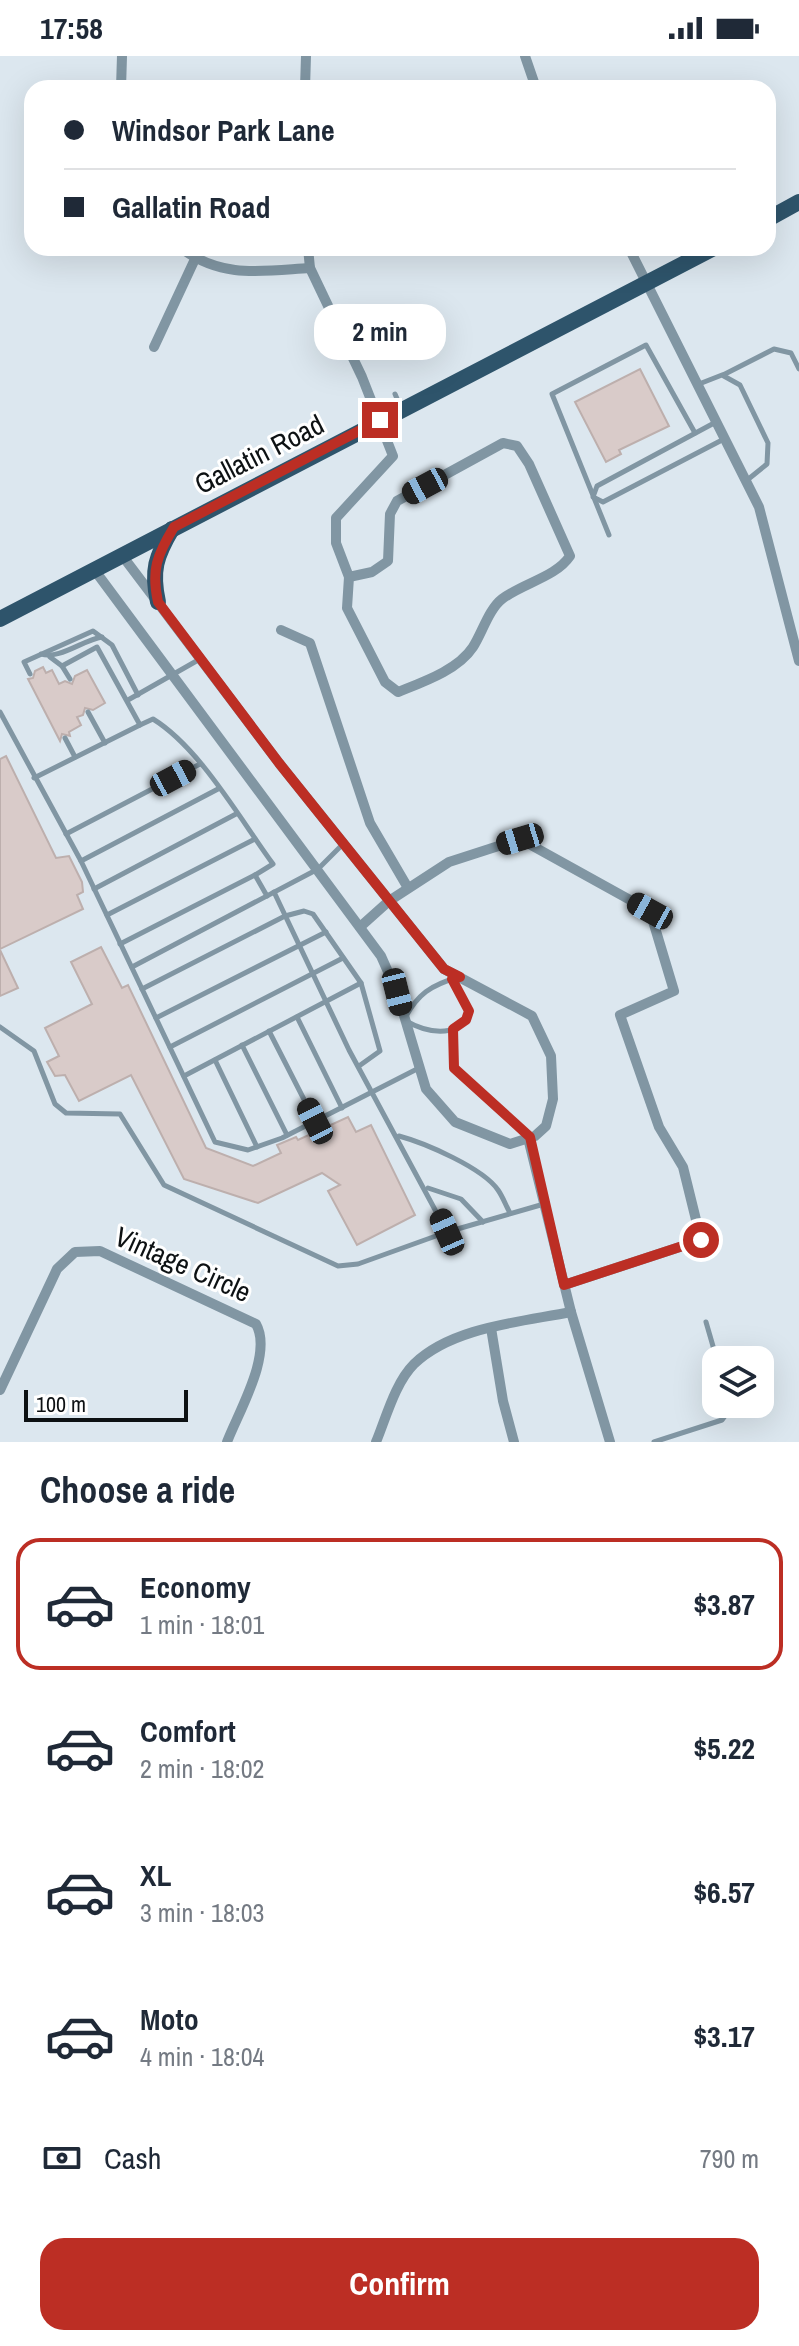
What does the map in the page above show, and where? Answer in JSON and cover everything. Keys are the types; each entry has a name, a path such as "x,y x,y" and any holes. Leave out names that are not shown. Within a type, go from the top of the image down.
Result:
{"main road":[{"path":"776,215 799,202"},
{"name":"Gallatin Road","path":"0,619 380,420 399,402 699,256"},
{"path":"158,602 153,574 155,560 174,527"}],"street":[{"path":"121,80 122,56"},
{"path":"305,80 306,56"},
{"path":"525,56 533,80"},
{"path":"191,256 239,273 310,268"},
{"path":"309,256 310,268 380,420 393,456 366,490 336,518 336,543 349,577 347,608 385,682 398,692 461,659 470,651 499,601 536,578 562,568 570,556 529,464 517,446 503,443 397,501 390,514 388,561 372,572 349,577"},
{"path":"634,256 759,507 799,661"},
{"path":"154,347 195,259"},
{"path":"93,568 381,956 397,992 426,1089 455,1122 510,1144 529,1138 546,1126 553,1099 551,1056 532,1016 444,969 343,844 121,554"},
{"path":"281,630 310,643 370,823 408,888"},
{"path":"360,927 389,901 449,862 520,839 650,911 674,991 620,1015 659,1127 683,1167 703,1234 701,1240 564,1285"},
{"path":"529,1138 571,1312 610,1442"},
{"name":"Vintage Circle","path":"0,1390 57,1269 75,1252 100,1251 256,1324 261,1333 262,1354 227,1442"},
{"path":"376,1442 399,1386 413,1365 441,1345 491,1328 571,1312"},
{"path":"491,1328 503,1401 514,1442"}],"lane":[{"path":"609,535 552,394 646,345 695,433"},
{"path":"699,384 774,349 791,353 799,369"},
{"path":"722,375 740,385 768,443 767,464 746,481"},
{"path":"593,497 597,486 717,421"},
{"path":"593,497 603,502 725,438"},
{"path":"30,674 24,662 89,631 112,645 138,695"},
{"path":"49,657 87,639 103,637"},
{"path":"62,666 97,647 140,725"},
{"path":"41,654 62,666 70,679"},
{"path":"128,700 200,659"},
{"path":"0,712 81,861 215,1142 248,1150 257,1147 419,1068"},
{"path":"88,712 105,743"},
{"path":"34,778 153,719 166,728 200,764 273,864 120,944"},
{"path":"65,738 75,757"},
{"path":"66,834 200,764"},
{"path":"81,861 218,789"},
{"path":"94,889 236,814"},
{"path":"107,915 255,839"},
{"path":"132,967 318,869 343,844"},
{"path":"255,875 267,896"},
{"path":"274,892 359,1066 447,1232"},
{"path":"142,989 285,916 304,911 313,914 361,983 380,1051 359,1066"},
{"path":"156,1018 326,932"},
{"path":"170,1047 344,958"},
{"path":"456,978 469,1011 466,1020 453,1029 432,1032 404,1020 424,991 456,978"},
{"path":"184,1076 361,983"},
{"path":"297,1017 342,1108"},
{"path":"0,1027 34,1051 55,1104 66,1113 120,1114 164,1185 338,1266 358,1264 447,1232 544,1204"},
{"path":"453,1029 454,1068 529,1138"},
{"path":"269,1031 315,1121"},
{"path":"242,1045 287,1135"},
{"path":"215,1060 257,1147"},
{"path":"398,1136 425,1142 479,1175 497,1188 510,1213"},
{"path":"426,1188 461,1199 483,1222"},
{"path":"706,1322 713,1346"},
{"path":"654,1442 723,1418"}],"building":[{"path":"640,369 669,426 619,450 621,454 606,462 575,402"},
{"path":"43,667 46,673 52,670 59,684 65,681 72,684 75,676 87,670 105,703 93,710 85,708 83,715 77,717 81,725 69,732 70,736 62,734 60,741 28,679"},
{"path":"6,756 56,858 69,856 82,882 83,892 77,895 83,909 0,949 0,759"},
{"path":"101,947 122,988 128,985 206,1148 253,1166 281,1153 277,1145 296,1137 298,1140 348,1117 356,1132 371,1125 415,1215 357,1245 328,1191 340,1185 322,1173 258,1203 184,1179 131,1075 79,1101 65,1075 55,1076 47,1062 59,1056 45,1028 92,1004 71,962"},
{"path":"0,950 18,988 0,996"}],"route":[{"path":"380,420 174,527 155,560 153,582 158,602 279,763 444,969 460,977 452,979 469,1011 466,1020 453,1029 451,1053 454,1068 530,1137 564,1285 701,1240"}]}
